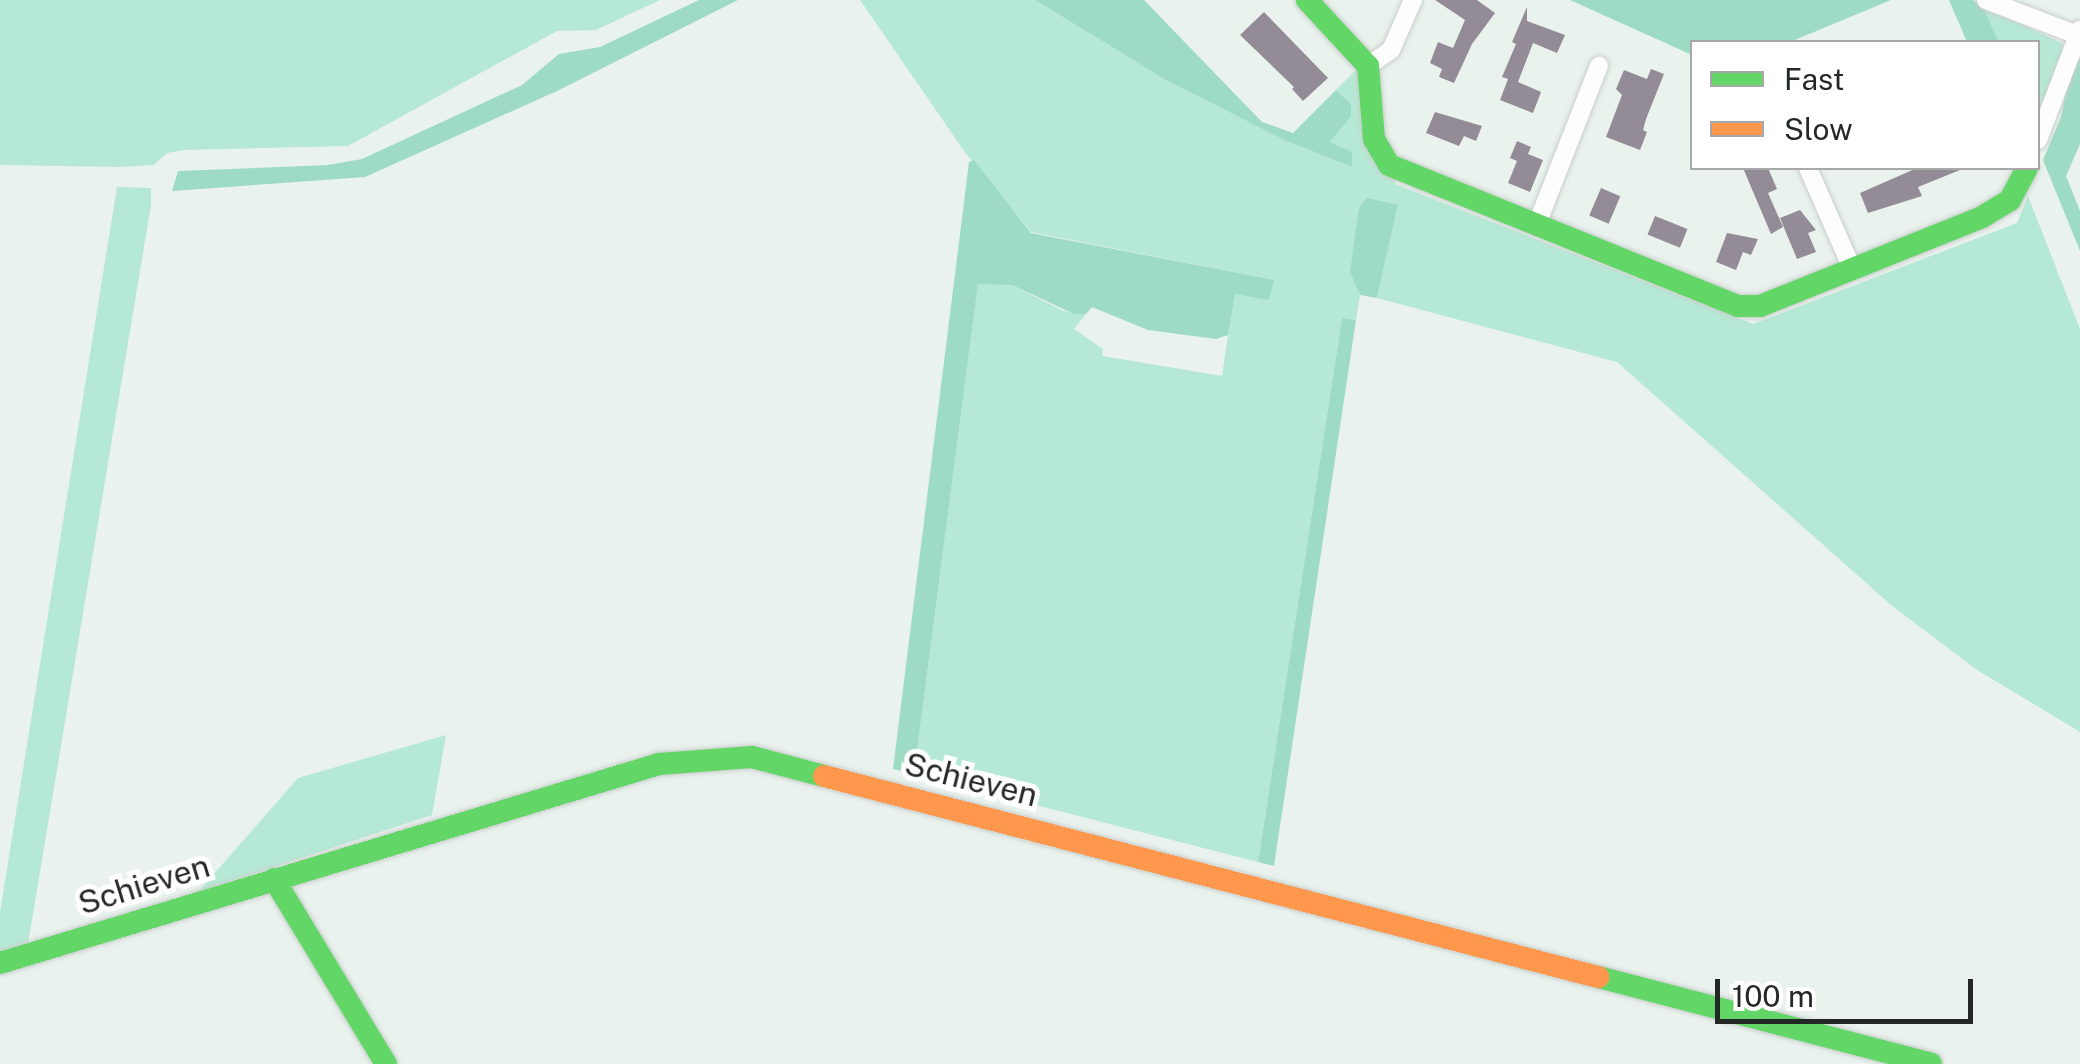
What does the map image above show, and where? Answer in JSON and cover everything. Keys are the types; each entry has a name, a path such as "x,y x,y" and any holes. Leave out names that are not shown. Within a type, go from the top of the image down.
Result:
{"street":[{"path":"1307,0 1368,66 1374,139 1389,165 1738,306 1760,306 1991,213 2010,200 2026,170"},
{"path":"1368,66 1391,50 1413,0"},
{"path":"1986,0 2079,34 2040,135"},
{"path":"1537,224 1599,66"},
{"path":"1809,170 1852,268"},
{"name":"Schieven","path":"0,962 658,764 720,756 752,757 1931,1064"},
{"path":"274,880 386,1064"}],"green space":[{"path":"0,0 660,0 596,30 557,31 348,146 185,150 167,153 154,165 120,167 0,165"},
{"path":"699,0 738,0 557,91 365,177 172,191 178,171 328,165 362,159 522,85 559,54 600,47"},
{"path":"860,0 1035,0 1164,79 1284,140 1352,167 1330,142 1351,104 1336,90 1359,67 1397,177 1395,184 1753,324 2017,223 2028,196 2080,329 2080,732 1977,670 1891,605 1617,362 1377,298 1398,205 1359,207 1351,272 1360,295 1356,320 1342,318 1258,862 914,774 978,283 1012,285 1064,311 1086,314 1074,329 1103,349 1102,356 1222,376 1234,293 1273,280 1031,232 964,151"},
{"path":"1035,0 1144,0 1262,122 1293,133 1336,90 1351,104 1351,116 1330,142 1352,152 1352,167 1284,140 1164,79"},
{"path":"1570,0 1891,0 1795,40 1690,40 1690,54"},
{"path":"1949,0 1973,0 1983,7 1998,40 1966,40"},
{"path":"1983,7 2062,43 2064,51 2040,120 2040,40 1998,40"},
{"path":"2080,58 2080,144 2066,176 2080,211 2080,251 2043,160 2061,117 2068,80"},
{"path":"974,160 1031,233 1274,280 1269,300 1235,294 1228,335 1216,339 1148,330 1092,307 1086,314 1074,314 1012,285 978,284 914,774 893,769 969,162"},
{"path":"117,187 151,188 151,205 28,944 0,952 0,912"},
{"path":"1367,198 1398,205 1377,298 1360,295 1350,272 1359,207"},
{"path":"1342,318 1356,320 1274,866 1258,862"},
{"path":"446,735 432,815 198,892 298,778"}],"building":[{"path":"1435,0 1477,0 1495,13 1472,44 1454,83 1439,77 1442,69 1430,63 1438,42 1453,48 1465,20"},
{"path":"1527,7 1527,21 1565,35 1557,53 1533,43 1518,82 1541,92 1533,113 1500,100 1508,79 1502,77 1516,44 1512,42"},
{"path":"1264,12 1328,78 1303,101 1294,87 1240,35"},
{"path":"1651,69 1664,74 1646,119 1643,130 1647,132 1640,150 1606,137 1622,95 1616,89 1624,70 1647,79"},
{"path":"1435,112 1482,126 1476,141 1464,136 1459,146 1426,133"},
{"path":"1517,141 1531,147 1528,154 1543,160 1530,192 1508,183 1517,161 1510,158"},
{"path":"1744,170 1769,170 1777,189 1768,193 1783,227 1771,234"},
{"path":"1912,170 1960,170 1918,187 1922,196 1868,213 1860,193"},
{"path":"1601,188 1620,196 1609,224 1589,216"},
{"path":"1800,210 1816,230 1808,233 1816,252 1797,259 1780,218"},
{"path":"1655,216 1687,229 1680,248 1648,235"},
{"path":"1727,233 1758,239 1751,255 1743,252 1736,270 1716,262"}],"traffic: fast":[{"path":"1307,0 1368,66 1374,139 1389,165 1738,306 1760,306 1982,217 2010,200 2026,170"},
{"path":"0,963 659,764 752,757 824,776"},
{"path":"274,879 386,1064"},
{"path":"1598,977 1931,1064"}],"traffic: slow":[{"path":"824,776 1598,977"}]}
